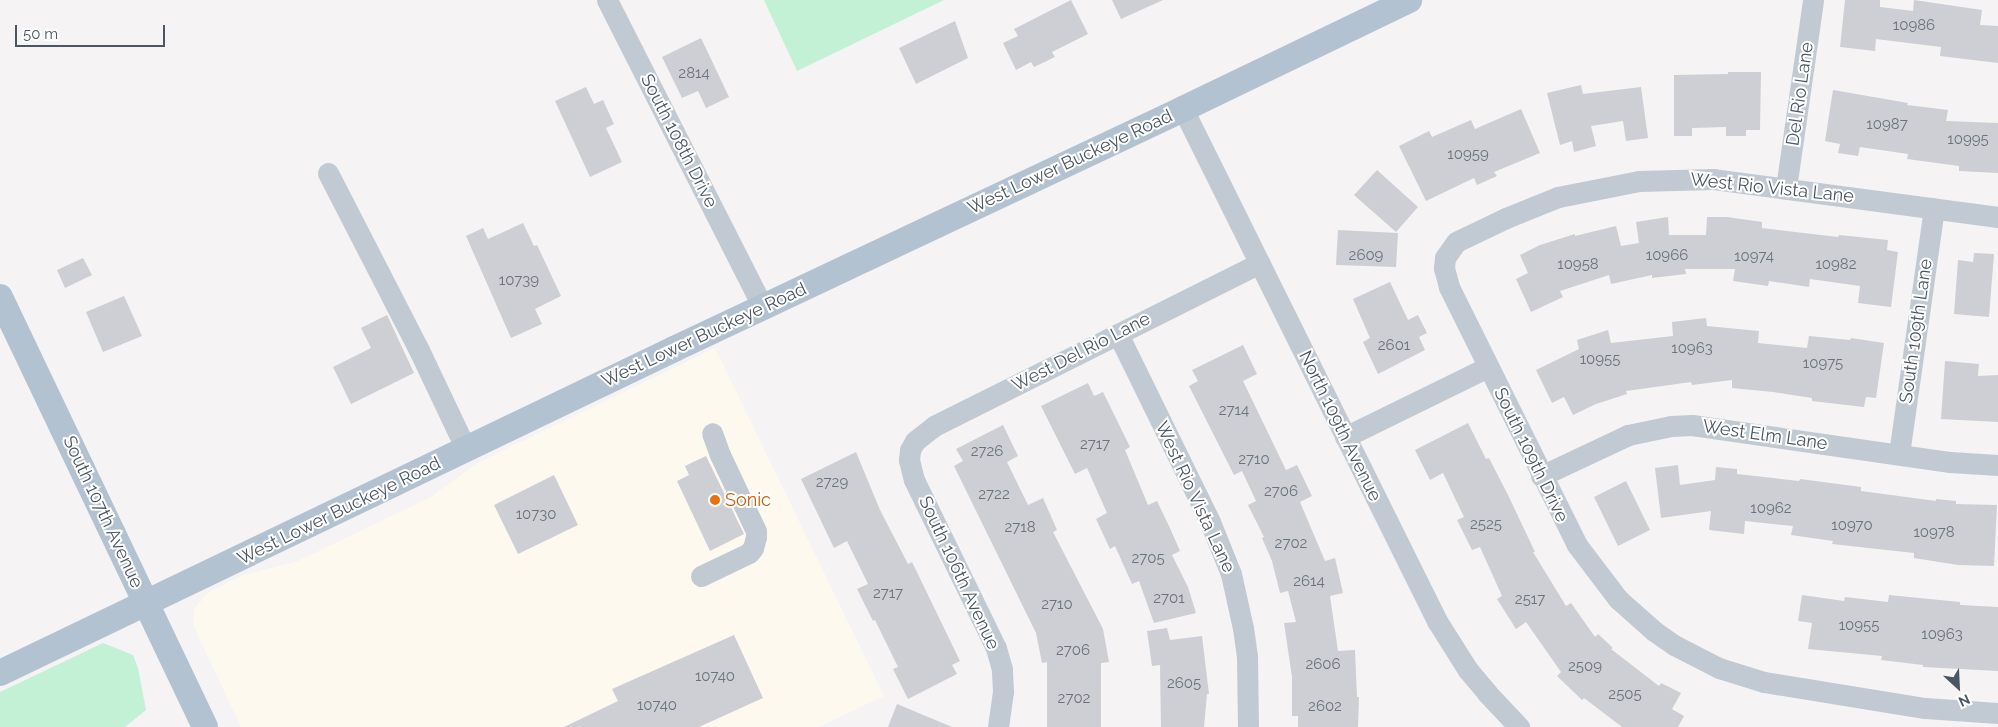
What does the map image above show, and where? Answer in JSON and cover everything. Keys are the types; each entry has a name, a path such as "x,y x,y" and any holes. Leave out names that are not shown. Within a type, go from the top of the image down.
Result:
{"main road":[{"name":"West Lower Buckeye Road","path":"0,674 466,449 1409,0"},
{"name":"South 107th Avenue","path":"0,297 204,727"}],"street":[{"name":"South 108th Drive","path":"607,0 763,307"},
{"name":"Del Rio Lane","path":"1786,188 1813,0"},
{"name":"North 109th Avenue","path":"1183,109 1442,630 1487,693 1519,727"},
{"path":"328,173 418,348 466,449"},
{"name":"West Rio Vista Lane","path":"1445,258 1456,242 1506,218 1558,198 1613,184 1688,178 1740,181 1998,217"},
{"name":"South 109th Lane","path":"1899,454 1934,208"},
{"name":"South 109th Drive","path":"1445,258 1444,268 1449,287 1566,527 1589,563 1618,599 1654,631 1674,645 1720,668 1764,682 1925,708 1998,713"},
{"name":"West Del Rio Lane","path":"910,450 915,441 934,426 1260,263"},
{"name":"West Rio Vista Lane","path":"1118,334 1210,522 1231,574 1246,647 1249,685 1248,727"},
{"path":"1345,437 1488,367"},
{"name":"West Elm Lane","path":"1541,476 1628,435 1671,426 1722,428 1950,462 1998,465"},
{"path":"701,576 749,553 753,548 756,537 756,531 712,433"},
{"name":"South 106th Avenue","path":"910,450 909,460 914,480 996,648 1002,669 1003,691 998,727"}],"shaded area":[{"path":"715,348 884,696 819,727 241,727 193,625 194,609 209,592 241,576 298,561 429,498 479,462"}],"green space":[{"path":"764,0 944,0 797,71"},
{"path":"103,643 133,655 138,668 146,710 125,727 0,727 0,692"}],"building":[{"path":"1071,0 1088,34 1052,52 1055,57 1034,67 1031,62 1016,70 1003,43 1018,36 1014,29"},
{"path":"1112,0 1163,0 1121,19"},
{"path":"1845,0 1880,0 1880,7 1913,11 1914,0 1982,10 1980,25 1998,26 1998,63 1940,56 1941,47 1876,39 1875,51 1840,47"},
{"path":"955,21 968,58 916,84 899,48"},
{"path":"701,38 729,97 706,108 698,91 682,98 662,57"},
{"path":"1728,72 1761,72 1760,130 1746,130 1746,136 1726,136 1726,127 1692,128 1692,136 1674,136 1674,75 1728,74"},
{"path":"1581,85 1583,94 1641,87 1648,138 1626,141 1623,121 1591,126 1596,146 1574,152 1572,141 1560,145 1547,93"},
{"path":"586,87 594,104 603,100 614,124 606,128 622,162 590,177 555,101"},
{"path":"1833,90 1908,103 1907,105 1948,110 1946,121 1998,123 1998,173 1959,171 1959,166 1907,159 1908,154 1860,147 1858,156 1838,153 1840,144 1825,141"},
{"path":"1521,109 1540,153 1494,172 1497,176 1477,185 1474,178 1426,201 1399,146 1429,131 1432,137 1471,120 1475,129"},
{"path":"1377,170 1418,207 1396,232 1354,195"},
{"path":"1668,217 1669,235 1706,235 1707,217 1727,217 1762,222 1762,228 1838,237 1839,235 1888,240 1887,250 1898,252 1891,307 1858,303 1860,286 1810,279 1809,287 1769,281 1768,286 1733,281 1735,269 1685,269 1686,274 1652,278 1652,275 1611,284 1609,275 1560,291 1563,297 1531,312 1516,279 1528,273 1520,255 1540,245 1575,234 1575,236 1616,226 1621,246 1639,243 1636,222"},
{"path":"523,223 534,246 537,245 561,296 535,309 542,324 511,338 466,236 483,228 488,239"},
{"path":"1338,230 1398,233 1396,267 1336,265"},
{"path":"1974,253 1994,254 1989,317 1954,314 1958,260 1973,262"},
{"path":"83,258 92,275 65,288 57,270"},
{"path":"1390,282 1408,320 1418,315 1427,333 1419,337 1425,350 1378,374 1363,342 1370,338 1353,299"},
{"path":"124,296 142,336 103,352 86,312"},
{"path":"387,315 414,373 351,404 333,367 371,348 361,328"},
{"path":"1706,318 1707,326 1759,331 1758,343 1807,348 1809,336 1850,340 1851,338 1884,343 1876,398 1866,397 1864,407 1812,401 1812,398 1773,392 1732,388 1732,380 1692,385 1691,382 1626,391 1627,394 1596,404 1573,415 1564,397 1552,403 1536,370 1579,349 1577,340 1608,330 1611,343 1673,336 1672,322"},
{"path":"1243,345 1257,374 1243,381 1286,470 1297,465 1312,496 1300,502 1325,561 1335,558 1343,593 1330,596 1338,651 1355,650 1357,697 1359,697 1358,727 1298,727 1298,716 1292,716 1292,677 1284,623 1296,622 1288,591 1280,593 1272,561 1262,538 1264,537 1248,505 1256,501 1242,471 1234,475 1189,386 1198,381 1192,370"},
{"path":"1945,361 1979,364 1978,376 1998,375 1998,422 1941,419"},
{"path":"1088,383 1094,396 1103,392 1130,447 1125,450 1148,505 1157,501 1169,526 1180,551 1172,555 1188,587 1196,613 1154,623 1139,581 1132,584 1115,546 1110,549 1096,519 1107,513 1087,468 1075,474 1041,406"},
{"path":"1468,423 1486,459 1489,458 1508,495 1535,552 1533,552 1566,606 1571,603 1595,637 1598,634 1613,648 1611,649 1659,686 1661,683 1681,693 1672,709 1684,716 1678,727 1622,727 1584,698 1582,700 1557,676 1561,672 1526,622 1516,629 1497,599 1502,596 1480,547 1472,550 1457,520 1464,517 1443,473 1430,480 1415,450"},
{"path":"1003,425 1018,456 1007,462 1028,505 1043,498 1057,530 1053,532 1103,629 1109,662 1101,663 1101,727 1047,727 1047,662 1042,663 1036,633 954,466 963,461 956,449"},
{"path":"856,452 880,510 908,564 912,562 960,661 952,665 957,674 908,699 893,669 898,667 875,620 873,621 857,589 868,584 847,541 834,548 801,479"},
{"name":"Sonic","path":"706,456 744,534 710,551 677,481 689,475 685,466"},
{"path":"1678,465 1680,485 1715,480 1716,467 1737,469 1737,474 1799,481 1800,479 1861,487 1861,491 1936,501 1936,499 1956,501 1956,504 1997,505 1994,566 1958,565 1914,558 1914,553 1832,544 1833,541 1791,535 1793,526 1745,521 1744,534 1709,530 1711,511 1661,518 1655,468"},
{"path":"554,475 578,525 518,554 494,505"},
{"path":"1626,481 1650,530 1618,546 1594,497"},
{"path":"1802,595 1844,601 1845,597 1888,602 1889,595 1960,602 1960,605 1998,607 1998,671 1923,667 1923,665 1881,660 1882,656 1808,649 1812,623 1798,621"},
{"path":"1167,628 1170,640 1202,636 1209,694 1207,694 1204,727 1161,727 1160,665 1152,666 1147,631"},
{"path":"734,635 763,698 699,727 564,727 618,701 612,689"},
{"path":"897,704 952,727 888,727"}],"place":[{"name":"Sonic","path":"715,500"}]}
